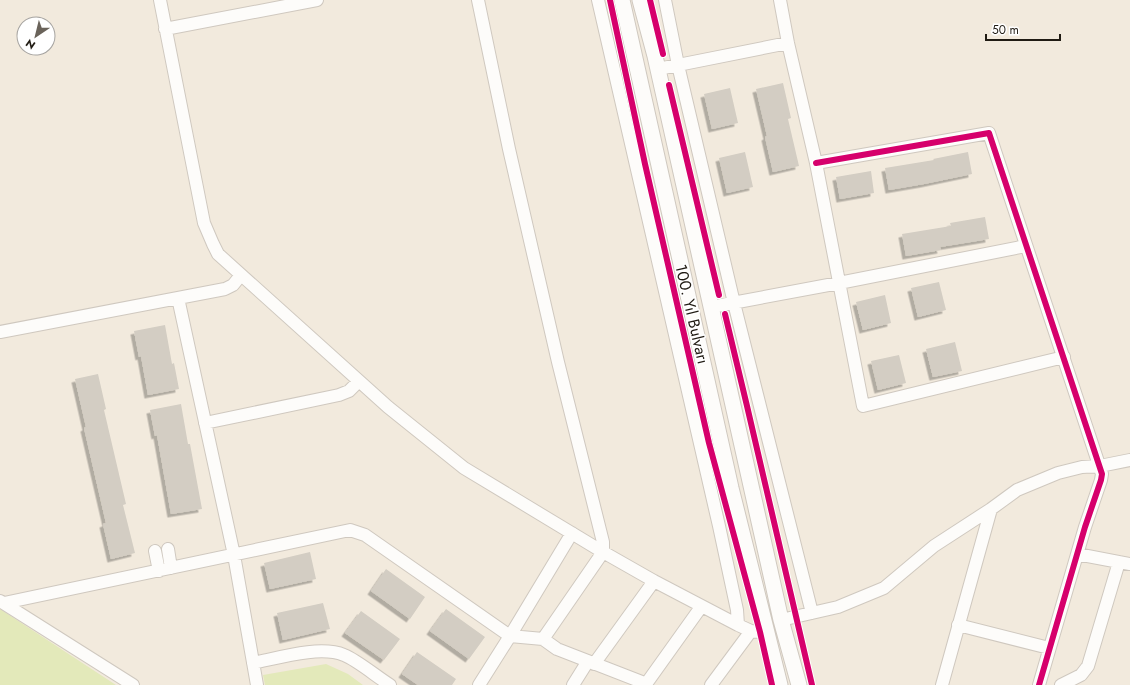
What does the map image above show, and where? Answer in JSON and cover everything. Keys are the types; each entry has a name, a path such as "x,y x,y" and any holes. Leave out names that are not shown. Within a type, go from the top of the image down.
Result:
{"main road":[{"name":"100. Yıl Bulvarı","path":"622,0 731,488 759,629 780,685"},
{"name":"100. Yıl Bulvarı","path":"640,0 658,69 781,620 799,685"},
{"path":"759,629 781,620"}],"street":[{"path":"160,0 204,223 218,254 388,407 464,468 654,582 701,607 738,624 759,629 711,685"},
{"path":"165,29 317,0"},
{"path":"478,0 516,180 558,362 603,542 603,552 543,639"},
{"path":"598,0 719,526 737,610 738,624"},
{"path":"665,0 678,65 734,303 812,613"},
{"path":"780,0 788,43 816,163 863,406 1064,357"},
{"path":"658,69 788,43"},
{"path":"816,163 989,132 1102,474 1038,685"},
{"path":"711,307 1026,246"},
{"path":"0,332 225,289 233,285 241,275"},
{"path":"178,298 234,555 257,685"},
{"path":"205,423 339,395 349,390 359,381"},
{"path":"781,620 838,607 884,588 934,546 991,509 1017,490 1058,473 1082,467 1100,466 1130,460"},
{"path":"942,685 991,509"},
{"path":"2,602 159,571 350,530 365,535 510,636 543,639 557,649 644,684 701,607"},
{"path":"479,685 572,533"},
{"path":"168,549 171,568"},
{"path":"156,551 159,571"},
{"path":"1061,685 1082,675 1088,666 1124,563 1078,554"},
{"path":"572,685 654,582"},
{"path":"2,602 133,685"},
{"path":"958,625 1049,648"},
{"path":"253,662 317,651 333,652 346,656 390,685"}],"green space":[{"path":"0,609 116,685 0,685"},
{"path":"326,664 348,674 363,685 265,685 263,675"}],"building":[{"path":"783,83 791,118 788,119 799,166 773,172 765,137 767,136 756,89"},
{"path":"730,88 738,123 712,129 704,94"},
{"path":"745,152 753,187 727,193 719,158"},
{"path":"968,152 972,174 889,190 885,168 934,160 933,159"},
{"path":"871,171 874,193 840,199 836,177"},
{"path":"985,217 989,239 940,247 941,250 906,256 902,234 951,226 950,223"},
{"path":"939,282 946,310 918,317 911,288"},
{"path":"885,295 891,323 863,330 856,302"},
{"path":"165,325 172,364 174,363 179,389 148,395 141,356 139,357 134,331"},
{"path":"955,342 962,371 933,377 926,349"},
{"path":"899,355 906,383 878,390 871,361"},
{"path":"98,374 106,409 104,410 126,504 123,505 135,553 111,559 103,524 106,523 84,428 86,427 75,379"},
{"path":"181,404 202,509 171,514 157,435 155,436 150,410"},
{"path":"310,552 316,579 270,589 264,563"},
{"path":"386,569 425,597 410,619 371,591"},
{"path":"323,603 330,629 283,640 277,613"},
{"path":"446,609 485,637 469,659 430,631"},
{"path":"361,611 400,639 384,660 345,633"},
{"path":"417,652 456,679 452,685 418,685 402,674"}],"cycle path":[{"path":"610,0 645,164 709,443 760,632 772,685"},
{"path":"650,0 663,54"},
{"path":"669,85 719,295"},
{"path":"816,163 989,133 1102,474 1039,685"},
{"path":"725,314 812,685"}]}
